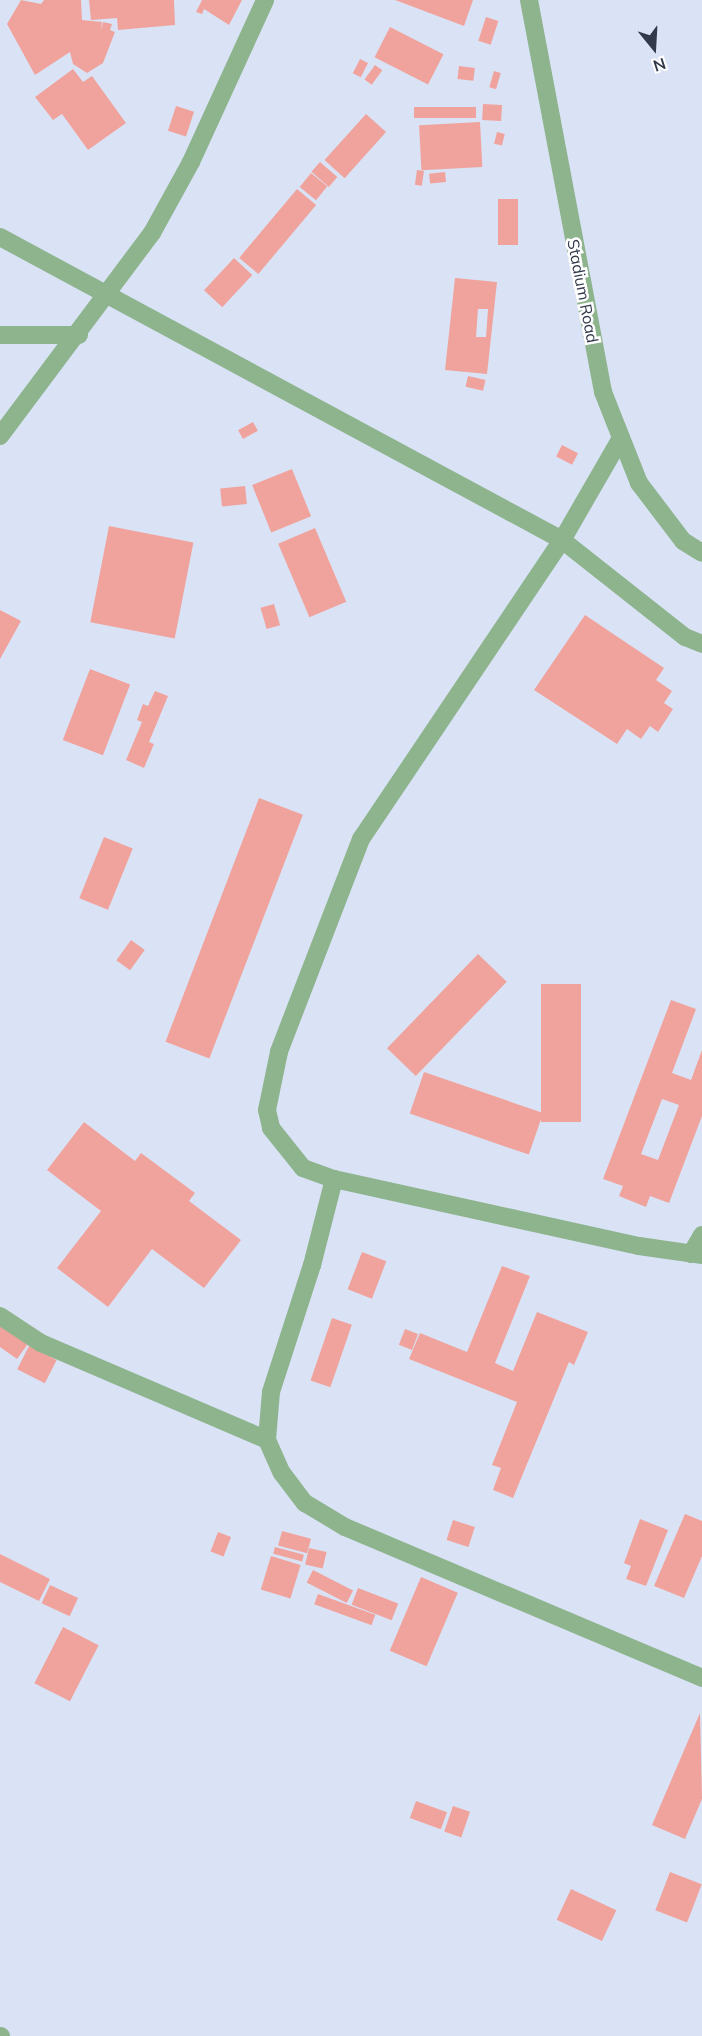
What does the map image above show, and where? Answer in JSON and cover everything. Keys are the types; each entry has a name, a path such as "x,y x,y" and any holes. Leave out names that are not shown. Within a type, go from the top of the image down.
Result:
{"street":[{"path":"0,436 80,335 152,233 191,162 265,0"},
{"name":"Stadium Road","path":"529,0 581,286 603,392 639,483 683,541 702,553"},
{"path":"0,237 562,540 686,637 702,644"},
{"path":"0,335 80,335"},
{"path":"621,438 562,540 361,838 279,1052 267,1110 271,1128 303,1168 334,1179 696,1255 702,1235"},
{"path":"334,1179 312,1265 271,1392 267,1440 282,1473 305,1503 345,1527 702,1678"},
{"path":"0,1316 41,1343 267,1440"}],"building":[{"path":"21,0 41,4 44,0 81,0 82,20 102,22 101,30 103,22 112,24 110,30 115,32 103,63 87,73 73,64 70,52 35,75 7,24"},
{"path":"89,0 174,0 175,25 118,30 117,18 91,20"},
{"path":"202,0 242,0 229,25 204,9 202,14 196,12"},
{"path":"395,0 473,0 464,26"},
{"path":"486,17 498,21 491,45 478,41"},
{"path":"390,27 443,54 428,85 375,57"},
{"path":"360,59 368,63 361,77 353,73"},
{"path":"375,65 382,70 372,85 364,80"},
{"path":"459,66 475,68 473,81 457,79"},
{"path":"73,69 83,82 92,76 126,123 88,150 62,114 53,120 35,97"},
{"path":"494,71 501,73 496,89 489,87"},
{"path":"483,104 502,105 501,121 482,120"},
{"path":"176,106 194,112 186,137 168,131"},
{"path":"414,107 476,107 476,118 414,118"},
{"path":"366,114 386,132 345,178 325,160"},
{"path":"480,122 482,167 421,170 419,125"},
{"path":"497,132 505,134 502,146 494,144"},
{"path":"320,162 337,177 329,187 311,172"},
{"path":"417,170 424,171 422,186 415,185"},
{"path":"445,172 446,182 430,184 429,174"},
{"path":"311,173 327,186 316,200 300,187"},
{"path":"297,189 316,205 258,274 239,258"},
{"path":"498,199 518,199 518,245 498,245"},
{"path":"234,258 252,275 222,307 204,290"},
{"path":"455,278 497,282 487,374 445,370","holes":["478,309 488,309 486,337 476,337"]},
{"path":"468,376 486,380 483,391 466,387"},
{"path":"253,422 258,431 243,439 238,430"},
{"path":"562,445 578,453 572,465 556,457"},
{"path":"292,469 311,516 271,532 252,485"},
{"path":"245,486 247,504 222,507 220,489"},
{"path":"109,526 193,542 175,639 90,622"},
{"path":"315,528 346,602 309,617 278,544"},
{"path":"274,604 280,625 267,629 261,608"},
{"path":"0,610 21,621 0,659"},
{"path":"585,615 664,668 656,680 672,691 664,703 673,709 658,732 650,726 641,739 627,729 617,744 534,690"},
{"path":"90,669 130,684 103,755 63,740"},
{"path":"155,691 168,696 149,742 154,744 144,768 126,760 142,722 137,720 143,704 148,706"},
{"path":"259,798 303,815 209,1059 165,1042"},
{"path":"104,837 133,849 108,910 79,898"},
{"path":"131,940 145,950 130,970 116,960"},
{"path":"478,954 507,982 416,1076 387,1048"},
{"path":"541,984 581,984 581,1122 541,1122"},
{"path":"671,1000 696,1009 672,1073 691,1080 702,1050 702,1116 669,1203 650,1196 646,1207 619,1196 623,1186 603,1179","holes":["662,1099 679,1105 658,1160 641,1154"]},
{"path":"424,1072 543,1113 529,1155 410,1114"},
{"path":"84,1122 135,1161 141,1153 195,1193 189,1201 241,1240 204,1288 152,1249 108,1307 57,1268 101,1211 47,1170"},
{"path":"362,1252 386,1261 372,1299 348,1289"},
{"path":"502,1266 530,1276 495,1363 513,1371 537,1312 588,1332 574,1365 569,1362 513,1498 493,1490 501,1468 492,1465 517,1402 409,1359 420,1333 467,1352"},
{"path":"332,1318 352,1325 330,1387 311,1380"},
{"path":"0,1320 30,1341 17,1359 0,1347"},
{"path":"405,1329 418,1334 412,1350 399,1345"},
{"path":"29,1346 57,1360 45,1383 17,1369"},
{"path":"685,1514 702,1521 702,1556 684,1598 654,1586"},
{"path":"640,1519 668,1530 646,1586 626,1579 631,1566 624,1563"},
{"path":"453,1520 475,1527 468,1547 447,1540"},
{"path":"282,1531 311,1539 307,1553 278,1545"},
{"path":"218,1532 231,1537 224,1557 210,1552"},
{"path":"275,1547 304,1555 302,1562 273,1554"},
{"path":"309,1548 327,1552 323,1569 305,1565"},
{"path":"0,1554 50,1579 39,1601 0,1582"},
{"path":"271,1556 301,1565 290,1599 261,1589"},
{"path":"313,1570 353,1590 347,1603 307,1582"},
{"path":"421,1577 458,1593 427,1666 390,1651"},
{"path":"50,1585 78,1598 70,1616 42,1603"},
{"path":"358,1588 398,1603 392,1620 352,1605"},
{"path":"318,1594 375,1615 372,1625 314,1604"},
{"path":"63,1627 99,1645 70,1701 34,1683"},
{"path":"700,1713 702,1799 685,1839 652,1825"},
{"path":"416,1801 447,1812 441,1829 410,1818"},
{"path":"453,1806 470,1812 461,1837 444,1832"},
{"path":"670,1872 702,1884 687,1922 655,1910"},
{"path":"571,1889 616,1910 602,1941 557,1920"}]}
